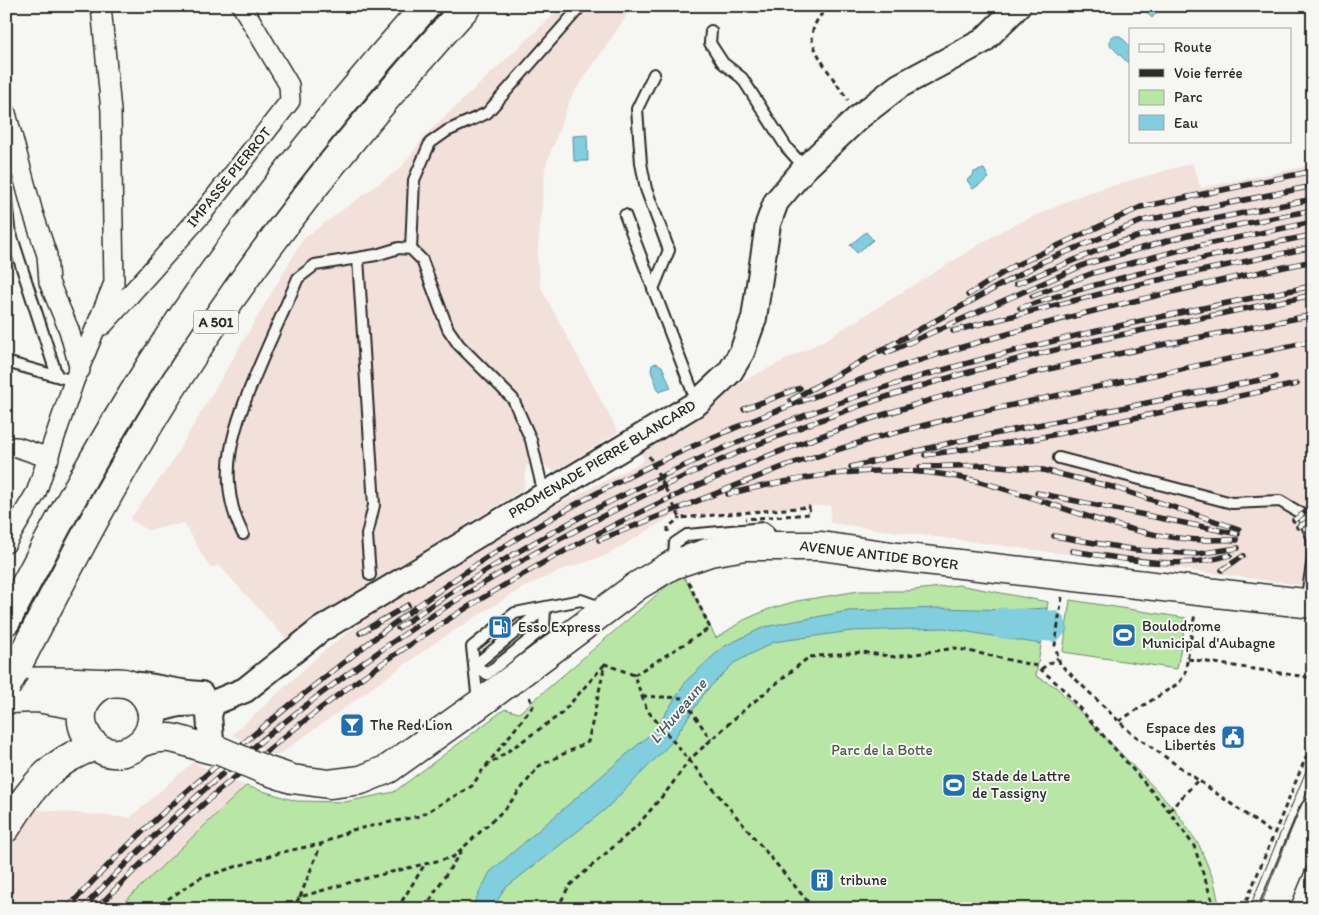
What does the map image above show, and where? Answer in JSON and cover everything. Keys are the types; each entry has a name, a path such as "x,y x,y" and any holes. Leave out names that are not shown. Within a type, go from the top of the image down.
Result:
{"main road":[{"name":"A 501","path":"6,621 66,508 151,365 247,226 314,137 426,6"},
{"name":"A 501","path":"9,681 98,511 189,361 270,243 342,149 467,6"},
{"name":"AVENUE ANTIDE BOYER","path":"152,713 265,770 311,783 346,783 361,780 374,776 403,760 657,572 679,562 710,552 775,545 821,546 898,557 1309,603"},
{"path":"9,681 40,680 118,683 144,694 152,713 150,730 141,743 131,750 119,753 107,752 96,746 82,728 81,717 83,706 88,696 97,688 118,683"},
{"path":"6,700 37,698 83,706"},
{"name":"AVENUE ANTIDE BOYER","path":"141,743 160,738 171,738 206,750 216,746"},
{"path":"6,828 32,787 66,759 96,746"},
{"path":"1273,909 1313,813"}],"street":[{"path":"70,376 96,333 114,283 111,111 101,6"},
{"name":"IMPASSE PIERROT","path":"96,333 200,216 290,100 289,85 242,6"},
{"name":"PROMENADE PIERRE BLANCARD","path":"224,699 245,690 320,630 697,402 730,372 742,352 754,318 771,213 776,202 805,168 859,117 899,86 983,41 1018,6"},
{"path":"6,113 32,213 47,255 49,282 69,330 70,376 49,458 36,493 6,543"},
{"path":"6,447 22,448 49,458"},
{"path":"118,683 148,685 182,693 224,699"},
{"path":"152,713 180,704 224,699"},
{"path":"216,746 209,715 224,699"}],"lane":[{"path":"411,249 414,180 430,144 447,130 487,113 581,6"},
{"path":"711,31 710,43 723,64 742,78 787,148 805,168"},
{"path":"653,289 669,250 646,189 637,109 654,74"},
{"path":"6,198 9,228 70,376"},
{"path":"625,216 697,402"},
{"path":"243,534 233,514 229,486 229,460 237,420 298,278 314,266 398,248 411,249 422,260 448,329 459,345 513,399 531,440 544,495"},
{"path":"358,258 374,505 367,536 370,575"},
{"path":"6,362 70,376"},
{"path":"1059,458 1232,503 1280,501 1302,514 1312,539 1313,557 1309,603"},
{"path":"478,705 472,647 515,612 546,608 581,600 606,609"},
{"path":"475,665 546,608"},
{"path":"475,665 487,674 537,634 544,628 546,608"}],"path":[{"path":"829,6 813,27 811,38 817,53 859,117"},
{"path":"649,456 680,518"},
{"path":"672,524 680,518 810,507 810,514 745,519"},
{"path":"634,675 710,628 679,562"},
{"path":"1062,595 1055,645 1060,664 1130,732 1273,834"},
{"path":"1119,721 1178,683 1184,674 1188,659 1195,613"},
{"path":"557,909 569,886 636,826 670,787 689,760 809,657 862,652 895,657 955,648 1030,664 1041,669 1061,687 1170,811 1194,846 1215,909"},
{"path":"1041,669 1058,658"},
{"path":"1188,659 1313,678"},
{"path":"605,664 634,675 647,710 814,909"},
{"path":"484,768 561,714 605,664"},
{"path":"300,898 453,857 506,808 540,766 588,742 605,664"},
{"path":"153,909 200,878 282,852 321,844 352,830 420,816 472,786 533,706 521,672"},
{"path":"642,696 683,698 711,740"},
{"path":"1243,909 1313,740"},
{"path":"1170,811 1198,780"},
{"path":"291,909 300,898 321,844"},
{"path":"426,909 434,893 466,845"},
{"path":"397,909 425,864"}],"shaded area":[{"path":"563,6 633,6 571,97 545,168 537,259 541,288 618,432 554,472 543,463 526,466 524,489 323,613 288,641 219,565 210,568 184,523 147,530 130,519 170,465 304,238 402,167 427,133"},
{"path":"1192,163 1201,188 1313,165 1313,583 1302,581 1302,585 830,523 831,505 672,516 605,556 564,569 522,588 439,640 277,756 232,735 324,651 371,615 459,560 559,504 644,461 640,449 663,437 745,380 825,340 1003,230 1084,194"},
{"path":"193,762 246,786 117,909 6,909 6,850 31,809 130,818"}],"green space":[{"name":"Parc de la Botte","path":"682,573 716,638 744,620 769,609 797,601 859,591 905,591 959,585 1048,602 1036,676 1056,687 1173,807 1199,845 1214,881 1220,909 117,909 246,786 296,801 345,802 394,792 505,709 519,713"},
{"name":"Boulodrome Municipal d'Aubagne","path":"1070,600 1186,618 1177,669 1063,652"}],"water":[{"path":"1144,6 1162,6 1152,18 1143,8"},
{"path":"1113,36 1120,36 1129,45 1128,63 1110,45 1110,39"},
{"path":"587,135 588,161 574,161 573,136"},
{"path":"984,169 989,178 973,189 967,180 973,176 974,172"},
{"path":"866,232 873,240 857,253 850,245"},
{"path":"656,363 662,366 671,388 659,392 651,371 652,365"},
{"path":"940,608 1012,610 1047,608 1041,644 944,628 851,631 774,642 734,663 706,691 671,743 606,809 504,889 493,909 471,909 490,872 655,730 687,680 723,647 764,627 848,611"}],"waterway":[{"name":"L'Huveaune","path":"1002,623 1051,626"}],"tram line":[{"path":"1249,909 1313,754"},
{"path":"1259,909 1313,777"}],"railway":[{"path":"968,295 1014,266 1141,207 1313,171"},
{"path":"791,400 1044,261 1142,221 1313,186"},
{"path":"1016,284 1116,243 1169,228 1313,199"},
{"path":"886,353 1086,264 1188,235 1313,210"},
{"path":"1032,296 1093,273 1188,248 1313,222"},
{"path":"1020,308 1056,296 1165,267 1313,235"},
{"path":"953,331 1140,284 1313,247"},
{"path":"67,909 119,854 202,778 372,640 486,558 608,487 704,441 802,401 902,366 1003,335 1106,308 1209,283 1313,261"},
{"path":"398,628 512,555 634,489 761,432 825,408 889,386 994,356 1153,319 1313,286"},
{"path":"82,909 165,826 252,748 345,676 441,610 542,549 646,495 753,447 862,405 917,387 1029,356 1313,295"},
{"path":"96,909 200,807 296,727 338,695 442,623 505,584 637,514 773,454 843,428 914,405 1062,366 1313,315"},
{"path":"599,540 785,466 878,437 961,416 1313,341"},
{"path":"851,467 954,442 1275,377"},
{"path":"925,455 1028,440 1297,384"},
{"path":"744,409 800,388"},
{"path":"920,467 988,465 1043,470 1116,488 1239,529"},
{"path":"728,494 817,476 878,471 908,471 968,479 996,486 1105,522 1160,535 1200,540 1237,540"},
{"path":"1037,493 1238,534"},
{"path":"1294,520 1313,507"},
{"path":"1298,527 1313,519"},
{"path":"1054,536 1136,550 1197,554 1238,548"},
{"path":"1072,551 1132,560 1172,563 1211,560 1230,555"},
{"path":"1222,570 1243,556"},
{"path":"360,633 408,605"}],"place":[{"name":"Esso Express","path":"500,627"},
{"name":"Boulodrome Municipal d'Aubagne","path":"1124,635"},
{"name":"The Red Lion","path":"352,725"},
{"name":"Espace des Libertés","path":"1233,737"},
{"name":"Stade de Lattre de Tassigny","path":"954,785"},
{"name":"tribune","path":"822,880"}]}
